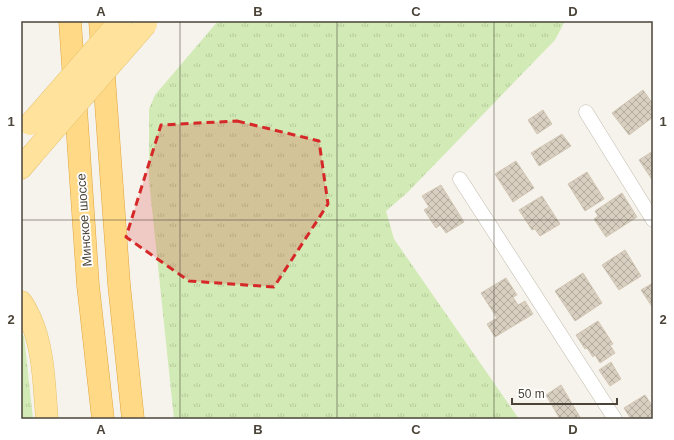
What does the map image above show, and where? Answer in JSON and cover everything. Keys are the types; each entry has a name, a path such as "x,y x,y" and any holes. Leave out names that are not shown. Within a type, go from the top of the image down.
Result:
{"highway":[{"name":"Минское шоссе","path":"70,21 88,285 103,419"},
{"path":"100,21 119,284 133,419"}],"main road":[{"path":"26,130 120,21"},
{"path":"27,162 148,22"},
{"path":"21,302 25,306 35,330 40,351 47,419"}],"street":[{"path":"586,112 653,220"},
{"path":"460,179 614,419"}],"highlighted area":[{"path":"237,121 319,141 328,204 274,287 189,281 126,237 161,125"}],"green space":[{"path":"218,21 565,21 555,40 408,192 386,211 394,239 519,419 174,419 149,180 149,109 155,95"},
{"path":"21,333 24,336 33,419 21,419"}],"building":[{"path":"643,90 653,104 653,117 629,135 612,113"},
{"path":"543,110 552,124 537,134 528,120"},
{"path":"562,134 571,146 539,166 531,153"},
{"path":"653,151 653,181 639,160"},
{"path":"516,161 534,188 513,202 495,174"},
{"path":"587,172 604,199 585,211 568,184"},
{"path":"441,185 464,222 446,233 440,225 436,228 424,210 429,207 422,196"},
{"path":"622,193 637,217 606,237 594,219 598,216 595,211"},
{"path":"542,196 560,224 540,236 535,229 532,230 519,210"},
{"path":"625,250 641,276 619,290 602,265"},
{"path":"583,273 602,303 575,321 555,291"},
{"path":"506,278 517,295 513,297 518,305 525,301 533,314 495,337 487,324 497,318 481,293"},
{"path":"653,283 653,308 641,290"},
{"path":"598,321 613,344 610,345 615,353 600,363 595,355 593,357 587,348 585,349 576,335"},
{"path":"611,362 621,379 610,386 599,370"},
{"path":"561,385 581,419 560,419 546,395"},
{"path":"645,395 653,407 653,419 631,419 624,408"}]}
